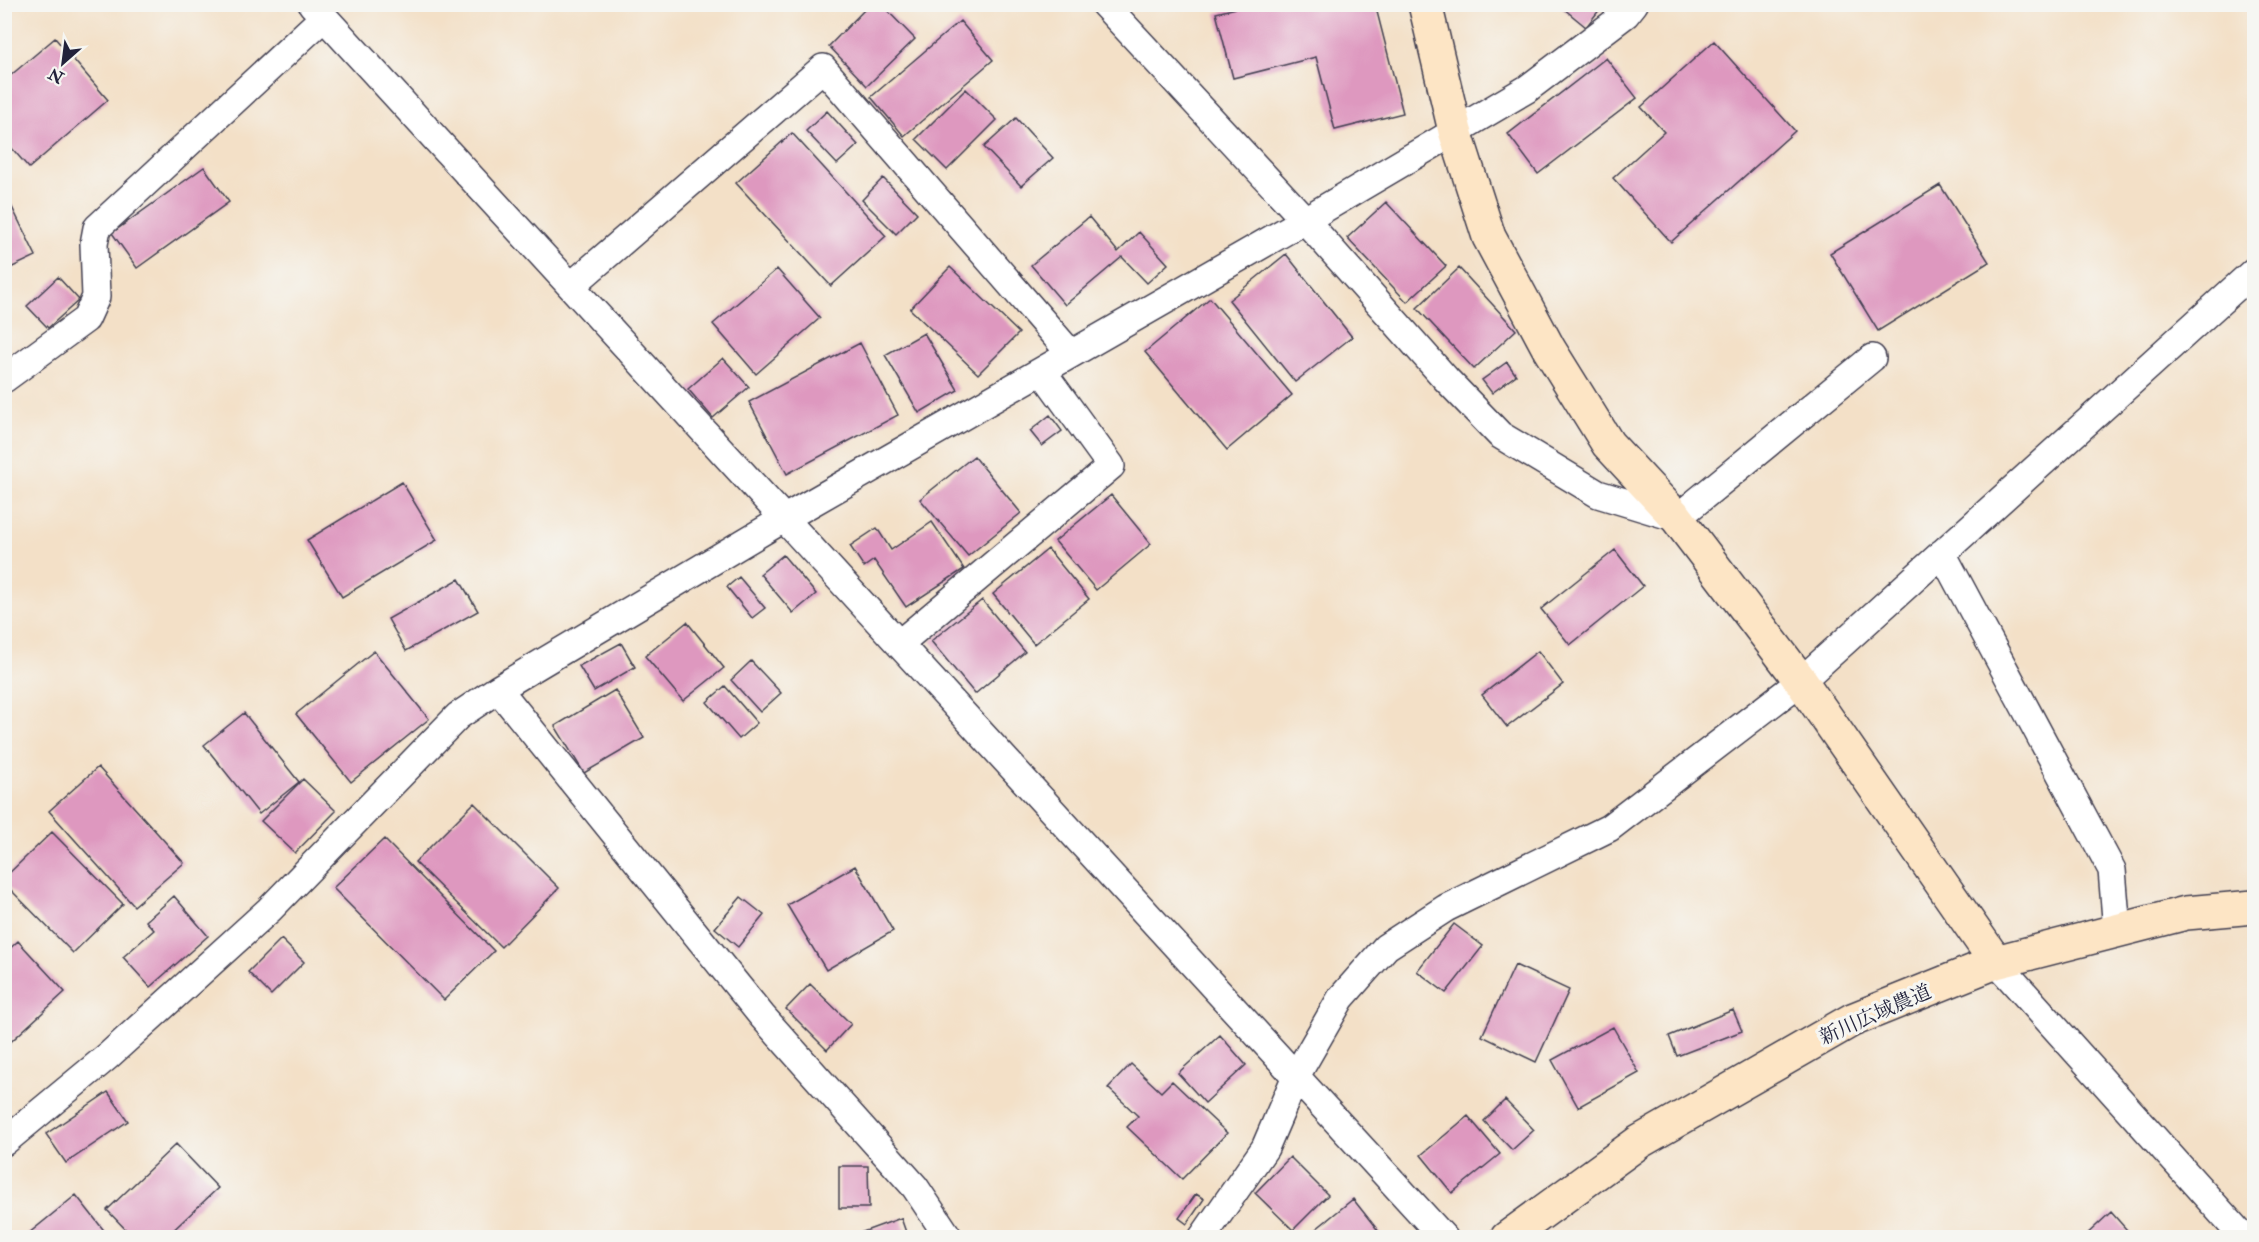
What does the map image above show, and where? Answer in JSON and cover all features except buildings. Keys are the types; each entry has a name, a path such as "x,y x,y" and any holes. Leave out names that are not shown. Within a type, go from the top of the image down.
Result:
{"street":[{"path":"1104,4 1305,220 1446,379 1500,435 1598,494 1677,518"},
{"path":"1425,4 1455,131 1489,237 1549,349 1608,444 1677,518 1801,681 1996,962 2244,1238"},
{"path":"4,1142 108,1056 269,910 458,716 498,688 785,518 1305,220 1527,89 1626,14 1634,4"},
{"path":"4,379 86,319 96,297 94,244 97,228 318,10 1444,1238"},
{"path":"571,286 823,68 1071,354"},
{"path":"1202,1238 1265,1148 1296,1076 1341,998 1386,947 1446,908 1609,828 1801,681 2254,271"},
{"path":"1677,518 1872,358"},
{"path":"900,643 1111,466 1042,371"},
{"path":"1942,553 2112,870 2117,931"},
{"path":"498,688 762,1016 915,1187 949,1238"},
{"name":"新川広域農道","path":"1507,1238 1639,1142 1852,1020 1996,962 2186,914 2254,907"}]}
